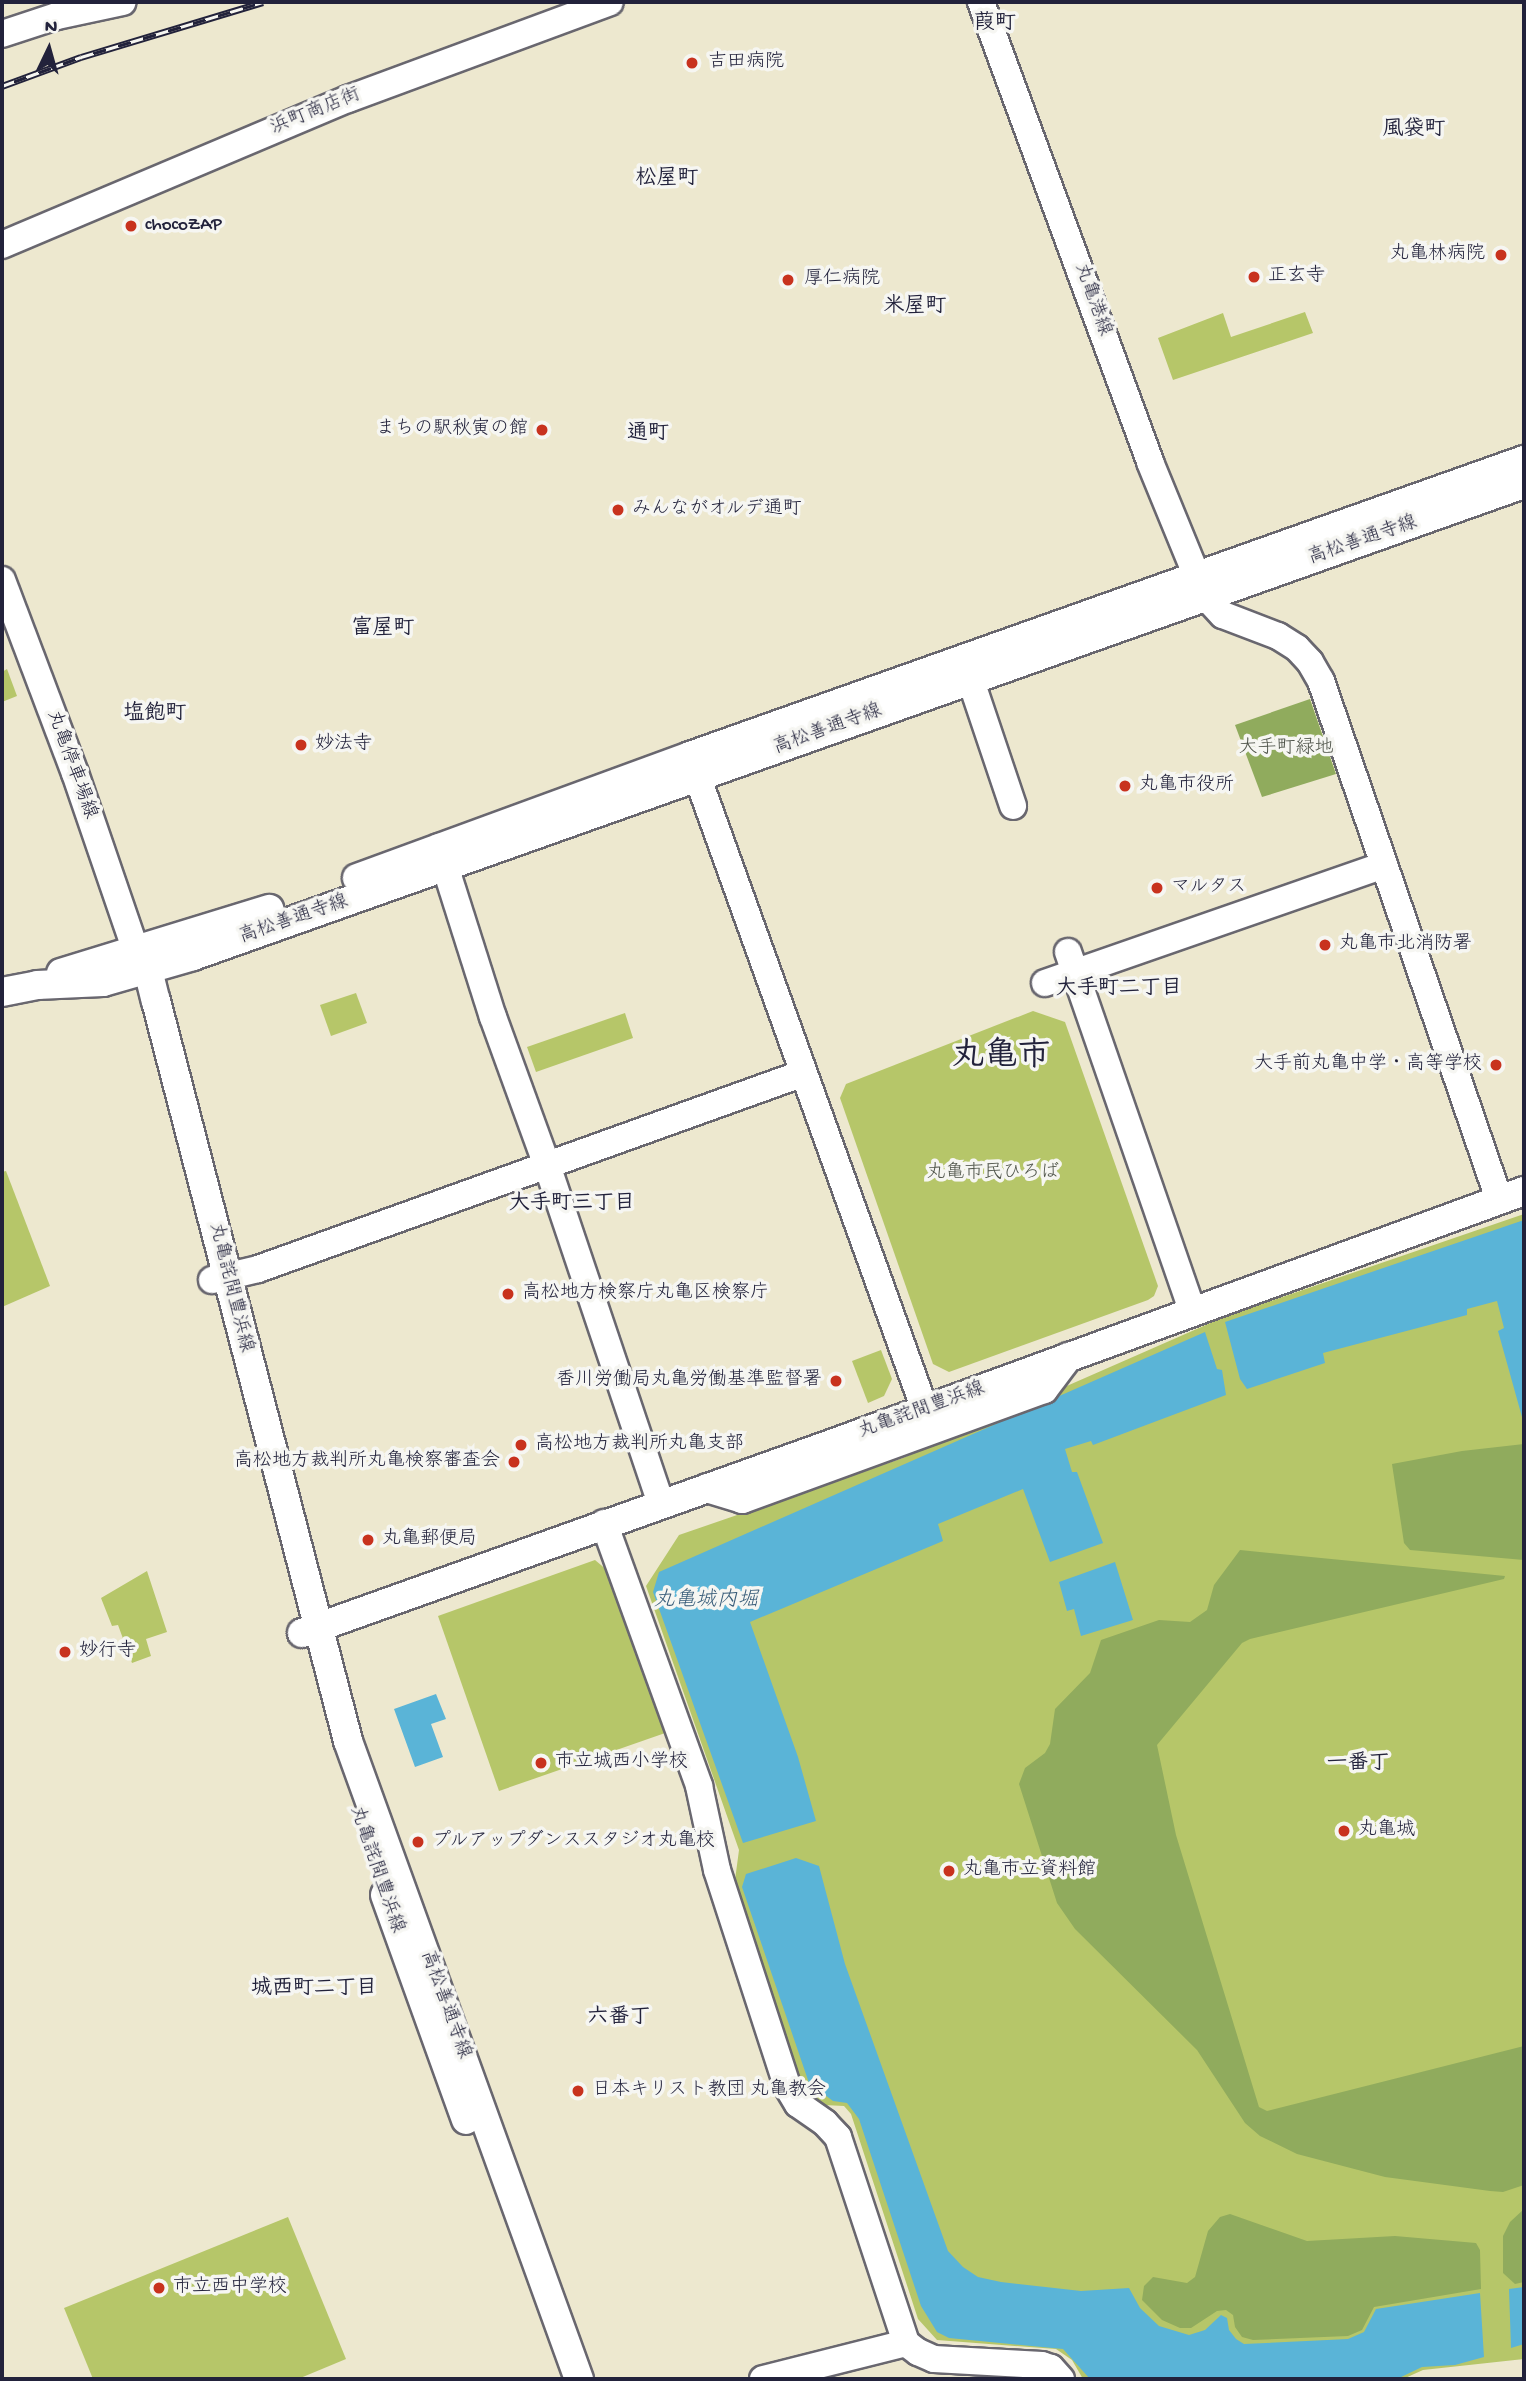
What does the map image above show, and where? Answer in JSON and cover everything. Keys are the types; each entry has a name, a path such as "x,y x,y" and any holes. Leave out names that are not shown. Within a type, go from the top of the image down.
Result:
{"main road":[{"name":"高松善通寺線","path":"1200,587 1524,460"},
{"name":"高松善通寺線","path":"138,965 330,888 443,857 1200,587 1524,484"},
{"path":"2,992 37,985 77,966 138,965"},
{"name":"丸亀詫間豊浜線","path":"138,965 310,1630 332,1746 413,1977 561,2379"},
{"name":"丸亀詫間豊浜線","path":"310,1630 1512,1195"},
{"path":"707,1488 742,1499 1044,1389 1068,1357"},
{"name":"高松善通寺線","path":"310,1630 579,2379"}],"street":[{"path":"2,34 57,16 123,2"},
{"name":"浜町商店街","path":"2,245 197,161 435,65 610,2"},
{"name":"丸亀港線","path":"981,2 1200,587"},
{"name":"丸亀停車場線","path":"2,580 75,773 138,965"},
{"path":"1200,587 1223,615 1278,636 1310,662 1321,681 1384,865 1512,1195"},
{"path":"969,668 1013,806"},
{"path":"694,767 925,1409"},
{"path":"443,857 494,1017 661,1503"},
{"path":"1045,983 1071,962 1384,865"},
{"path":"1071,962 1192,1311"},
{"path":"220,1278 258,1269 804,1073"},
{"path":"604,1523 699,1786 717,1870 787,2086 798,2104 825,2123 838,2137 906,2343 918,2352 934,2358 1042,2365 1051,2368 1061,2379"},
{"path":"763,2379 906,2343"}],"green space":[{"path":"1305,312 1313,333 1173,380 1158,338 1223,313 1231,337"},
{"path":"7,669 17,696 2,702 2,672"},
{"name":"大手町緑地","path":"1310,699 1336,774 1262,797 1235,725"},
{"path":"356,993 367,1023 331,1036 320,1005"},
{"name":"丸亀市民ひろば","path":"1033,1011 1065,1022 1158,1286 1154,1296 1148,1300 949,1372 933,1364 840,1098 846,1084"},
{"path":"625,1013 633,1038 536,1072 527,1047"},
{"path":"6,1171 50,1286 2,1307 2,1172"},
{"path":"1524,1214 1524,2359 1423,2370 1403,2379 1083,2379 1072,2360 1056,2349 937,2340 918,2319 851,2114 844,2106 824,2105 810,2096 799,2080 735,1880 739,1850 646,1586 679,1535 903,1458 1224,1317"},
{"path":"881,1350 892,1379 884,1396 868,1403 852,1361"},
{"path":"1524,1444 1524,1560 1410,1550 1404,1543 1392,1464 1462,1451"},
{"path":"1240,1550 1505,1576 1504,1579 1250,1639 1242,1643 1157,1745 1176,1835 1259,2107 1267,2111 1524,2046 1524,2185 1503,2192 1385,2177 1297,2154 1260,2136 1245,2123 1197,2050 1075,1929 1057,1903 1019,1784 1025,1768 1045,1753 1050,1744 1055,1709 1090,1673 1101,1640 1159,1620 1190,1622 1207,1610 1214,1585"},
{"path":"595,1560 608,1571 668,1732 499,1791 438,1616"},
{"path":"147,1571 167,1632 146,1639 151,1656 132,1663 118,1625 112,1626 101,1598"},
{"path":"1524,2209 1524,2282 1515,2284 1503,2273 1503,2236 1510,2222"},
{"path":"1230,2214 1307,2241 1395,2236 1476,2243 1480,2250 1481,2289 1374,2307 1362,2330 1348,2336 1253,2340 1242,2337 1235,2327 1233,2315 1226,2310 1217,2311 1191,2328 1180,2328 1162,2320 1142,2300 1144,2286 1153,2277 1187,2283 1195,2277 1208,2231 1220,2217"},
{"path":"288,2217 346,2359 298,2379 93,2379 64,2308"}],"water":[{"path":"1524,1220 1524,1416 1522,1417 1498,1331 1504,1328 1497,1301 1467,1309 1467,1315 1323,1353 1325,1363 1247,1389 1240,1379 1225,1322"},
{"name":"丸亀城内堀","path":"1205,1332 1217,1369 1222,1370 1226,1395 1093,1445 1091,1441 1065,1449 1072,1472 1077,1472 1103,1543 1050,1562 1023,1489 938,1524 943,1541 750,1622 798,1757 816,1821 743,1843 653,1592 659,1572"},
{"path":"1115,1562 1133,1620 1081,1636 1074,1609 1067,1611 1059,1582"},
{"path":"436,1694 446,1719 431,1724 443,1757 415,1767 394,1709"},
{"path":"796,1858 819,1866 845,1964 948,2251 963,2267 978,2277 1001,2282 1081,2291 1129,2288 1140,2308 1159,2326 1189,2335 1205,2330 1221,2315 1227,2318 1229,2330 1236,2339 1244,2344 1348,2339 1364,2332 1376,2309 1480,2293 1484,2357 1455,2365 1422,2367 1397,2379 1090,2379 1063,2349 949,2338 937,2332 921,2306 859,2119 847,2103 833,2101 809,2083 742,1887 746,1874"},
{"path":"1524,2287 1524,2344 1511,2348 1509,2289"}],"railway":[{"path":"2,86 81,57 263,2"}],"place":[{"name":"吉田病院","path":"692,63"},
{"name":"chocoZAP","path":"131,226"},
{"name":"丸亀林病院","path":"1501,255"},
{"name":"正玄寺","path":"1254,277"},
{"name":"厚仁病院","path":"788,280"},
{"name":"まちの駅秋寅の館","path":"542,430"},
{"name":"みんながオルデ通町","path":"618,510"},
{"name":"妙法寺","path":"301,745"},
{"name":"丸亀市役所","path":"1125,786"},
{"name":"マルタス","path":"1157,888"},
{"name":"丸亀市北消防署","path":"1325,945"},
{"name":"大手前丸亀中学・高等学校","path":"1496,1065"},
{"name":"高松地方検察庁丸亀区検察庁","path":"508,1294"},
{"name":"香川労働局丸亀労働基準監督署","path":"836,1381"},
{"name":"高松地方裁判所丸亀支部","path":"521,1445"},
{"name":"高松地方裁判所丸亀検察審査会","path":"514,1462"},
{"name":"丸亀郵便局","path":"368,1540"},
{"name":"妙行寺","path":"65,1652"},
{"name":"市立城西小学校","path":"541,1763"},
{"name":"丸亀城","path":"1344,1831"},
{"name":"プルアップダンススタジオ丸亀校","path":"418,1842"},
{"name":"丸亀市立資料館","path":"949,1871"},
{"name":"日本キリスト教団 丸亀教会","path":"578,2091"},
{"name":"市立西中学校","path":"159,2288"}],"district":[{"name":"葭町","path":"995,25"},
{"name":"風袋町","path":"1414,131"},
{"name":"松屋町","path":"667,180"},
{"name":"米屋町","path":"915,308"},
{"name":"通町","path":"648,435"},
{"name":"富屋町","path":"383,630"},
{"name":"塩飽町","path":"155,715"},
{"name":"大手町二丁目","path":"1119,990"},
{"name":"丸亀市","path":"1001,1059"},
{"name":"大手町三丁目","path":"572,1205"},
{"name":"一番丁","path":"1358,1765"},
{"name":"城西町二丁目","path":"314,1990"},
{"name":"六番丁","path":"619,2019"}]}
